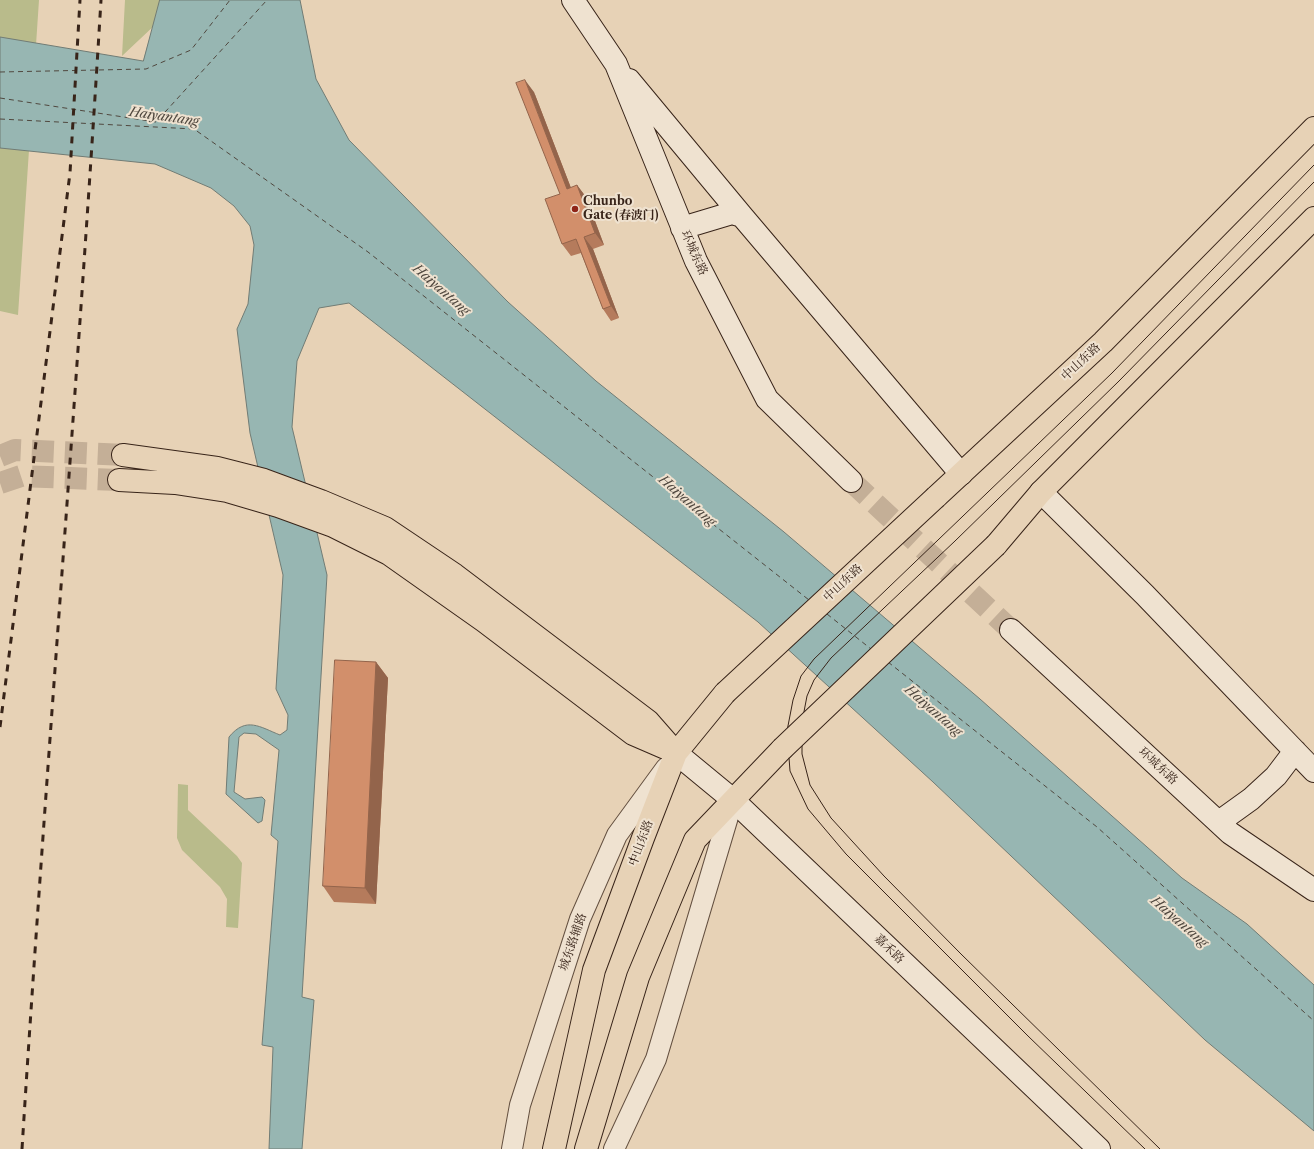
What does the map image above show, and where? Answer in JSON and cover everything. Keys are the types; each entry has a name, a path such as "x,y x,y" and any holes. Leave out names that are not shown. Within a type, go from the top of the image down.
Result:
{"main road":[{"name":"中山东路","path":"554,1149 594,970 676,753 725,693 1103,342 1314,128"},
{"path":"586,1149 638,977 695,840 782,749 996,545 1041,492 1314,218"},
{"path":"123,455 217,468 264,480 321,501 385,528 456,575 648,721 676,753"},
{"path":"119,480 174,483 227,491 278,506 333,526 396,559 484,621 633,734 676,753"}],"street":[{"name":"环城东路","path":"573,0 616,64 696,261 767,399 851,480"},
{"path":"616,64 742,216 961,474"},
{"path":"682,228 732,213 742,216"},
{"path":"1041,492 1146,595 1314,771"},
{"name":"环城东路","path":"1011,630 1230,833 1314,890"},
{"path":"1219,822 1251,799 1276,776 1295,751"},
{"name":"嘉禾路","path":"676,753 733,800 1099,1149"},
{"name":"城东路辅路","path":"512,1149 520,1105 580,919 617,835 676,753"},
{"path":"614,1149 656,1059 733,800"}],"green space":[{"path":"0,0 39,0 18,315 0,311"},
{"path":"125,0 175,0 174,7 122,56"},
{"path":"178,784 188,785 188,810 237,856 242,863 238,928 226,927 227,899 220,887 182,850 177,838"}],"water":[{"name":"Haiyantang","path":"160,0 300,0 316,79 349,140 508,302 596,381 784,532 980,699 1182,878 1247,924 1314,985 1314,1131 1205,1040 933,782 758,622 349,303 319,308 297,361 292,427 327,575 302,997 314,1000 302,1149 269,1149 273,1047 262,1045 278,841 271,835 279,750 256,734 244,733 239,737 234,792 245,799 262,797 265,800 262,821 258,823 226,794 229,737 241,727 247,725 260,727 280,735 287,730 288,715 276,689 283,575 250,433 237,329 248,304 254,245 250,226 234,206 211,188 155,164 0,148 0,37 143,61"}],"building":[{"name":"Chunbo Gate (春波门)","path":"525,80 567,189 577,185 595,233 584,237 611,306 603,309 576,239 562,244 545,199 560,194 516,83"},
{"path":"335,660 376,662 365,888 323,886"}],"ferry route":[{"path":"0,72 146,69 191,50 230,0"},
{"path":"0,98 156,122 267,0"},
{"path":"0,119 194,129 368,252 809,600"},
{"path":"827,614 871,649"},
{"path":"888,662 1097,827 1314,1021"}],"tunnel":[{"path":"0,456 15,450 123,455"},
{"path":"0,483 21,476 119,480"},
{"path":"851,481 1011,630"}],"tram line":[{"path":"1145,1149 1028,1036 846,854 808,809 790,771 787,731 793,700 801,676 814,659 1112,373 1314,165"},
{"path":"1160,1149 961,954 884,876 831,818 810,785 802,754 802,722 807,696 814,680 831,658 955,541 1119,381 1314,182"}],"railway":[{"path":"0,727 70,173 80,0"},
{"path":"22,1149 101,0"}],"place":[{"name":"Chunbo Gate (春波门)","path":"575,209"}]}
